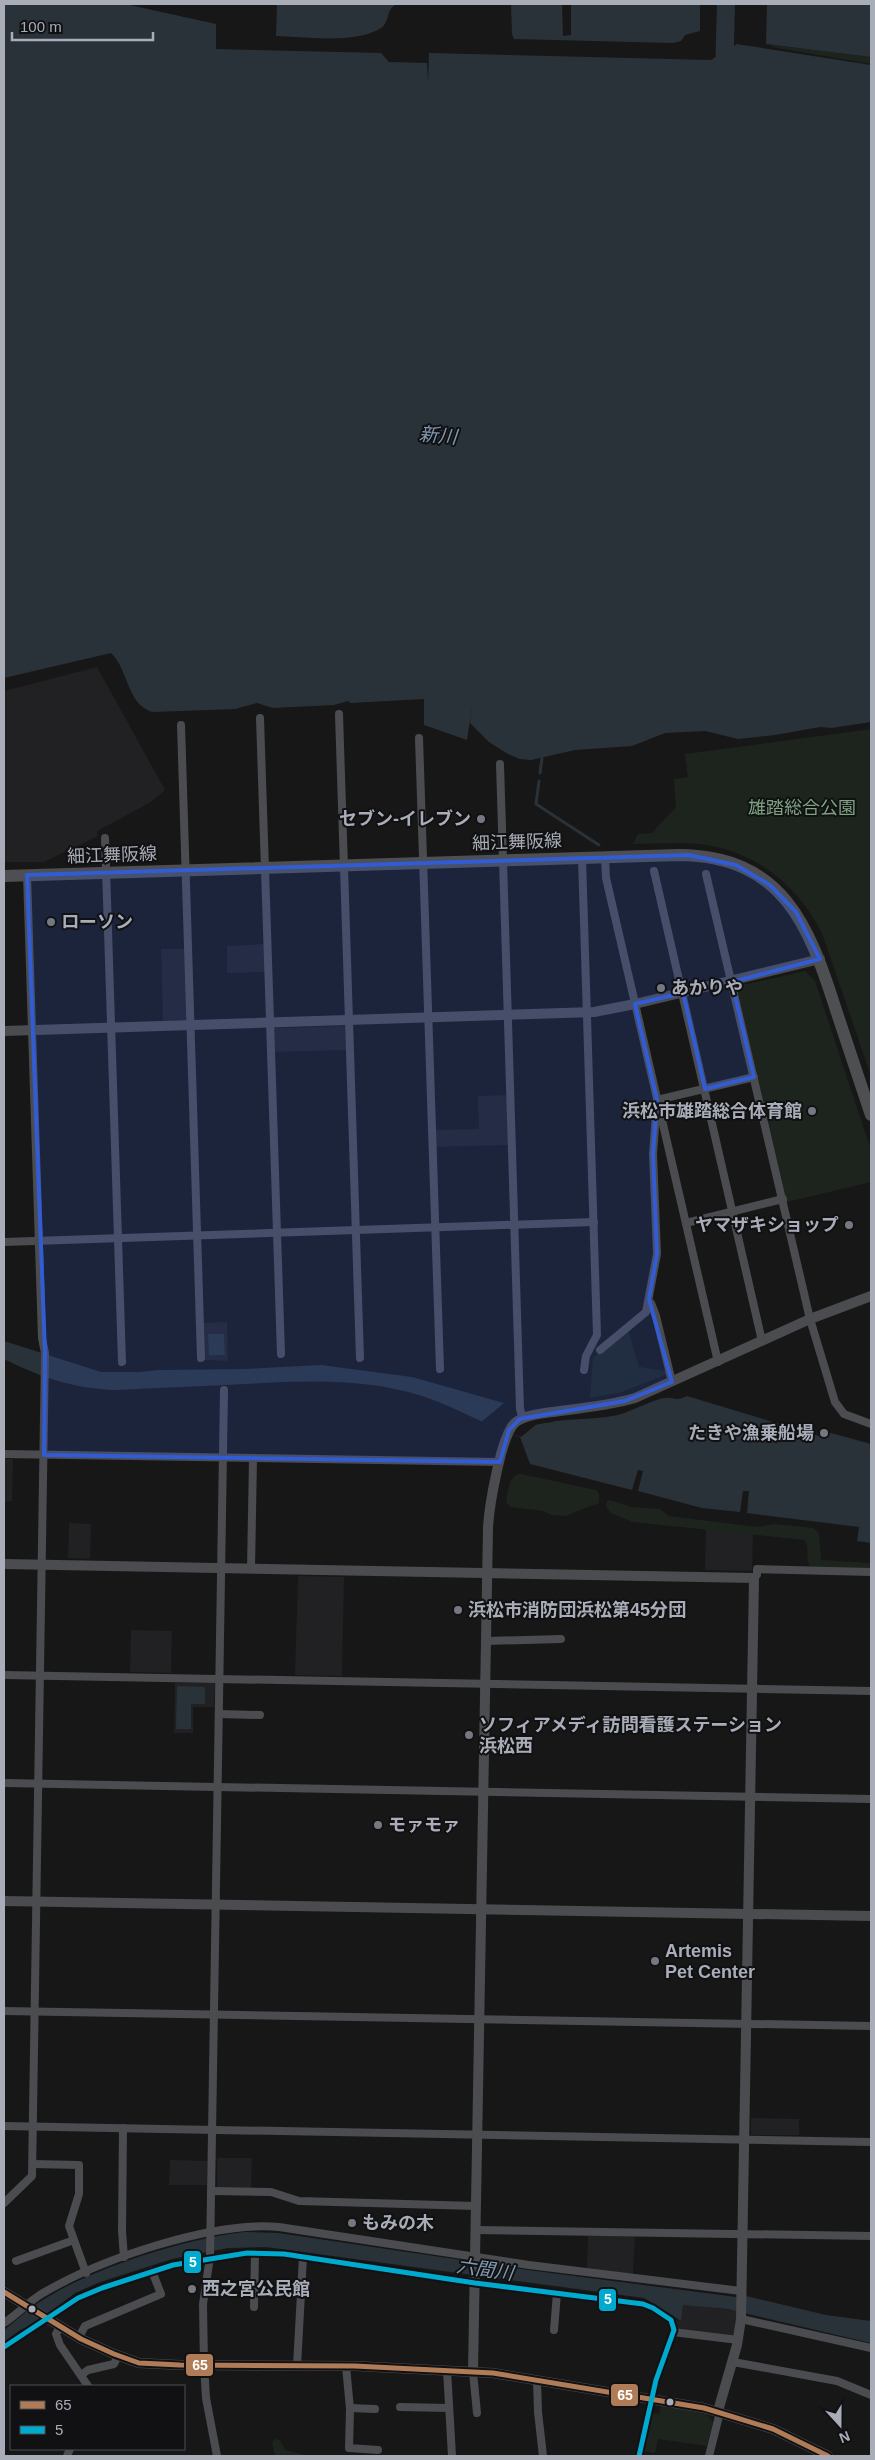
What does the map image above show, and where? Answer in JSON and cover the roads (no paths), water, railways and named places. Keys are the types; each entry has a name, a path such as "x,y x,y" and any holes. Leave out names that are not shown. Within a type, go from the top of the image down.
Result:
{"main road":[{"name":"細江舞阪線","path":"4,876 605,857 699,856 727,862 745,869 770,885 790,905 806,929 820,959 871,1115"}],"street":[{"path":"339,714 360,1358"},
{"path":"260,718 281,1354"},
{"path":"181,725 202,1358"},
{"path":"419,738 440,1369"},
{"path":"477,2413 473,2372 487,1573 490,1509 500,1462 508,1433 521,1414 500,764"},
{"path":"105,838 122,1362"},
{"path":"605,857 606,878 718,1362"},
{"path":"582,858 597,1335 586,1356 584,1370"},
{"path":"654,871 762,1341"},
{"path":"706,874 810,1319 835,1402 844,1414 871,1424"},
{"path":"4,2203 32,2176 33,2164 45,1353 42,1338 28,875"},
{"path":"4,1031 587,1012 635,1004 732,982 820,959"},
{"path":"657,1100 754,1077"},
{"path":"600,1350 646,1312 657,1254 653,1154 657,1100"},
{"path":"686,1223 783,1200"},
{"path":"4,1242 594,1222"},
{"path":"521,1414 536,1415 620,1402 718,1362 810,1319 871,1296"},
{"path":"648,1303 656,1316 672,1382"},
{"path":"217,2456 206,2398 203,2304 210,2256 212,2191 224,1390"},
{"path":"4,1454 500,1462"},
{"path":"251,1569 253,1458"},
{"path":"4,1564 754,1578"},
{"path":"708,2456 738,2340 741,2317 754,1578 757,1575 757,1568 871,1572"},
{"path":"486,1641 561,1639"},
{"path":"4,1675 871,1691"},
{"path":"219,1714 260,1715"},
{"path":"4,1783 871,1799"},
{"path":"4,1901 871,1916"},
{"path":"4,2011 871,2026"},
{"path":"4,2126 871,2142"},
{"path":"123,2128 124,2258"},
{"path":"33,2164 80,2165 79,2194 68,2226 86,2273"},
{"path":"212,2191 271,2192 299,2201 476,2206"},
{"path":"4,2323 48,2290 86,2273 124,2258 211,2233 245,2226 279,2227 475,2258 741,2292"},
{"path":"475,2230 871,2236"},
{"path":"16,2261 74,2240"},
{"path":"254,2307 255,2253"},
{"path":"4,2347 84,2295 152,2271 210,2256 255,2253 303,2257 648,2306 671,2320 674,2326 652,2398 639,2456"},
{"path":"297,2366 303,2257"},
{"path":"79,2338 85,2326 161,2294 152,2271"},
{"path":"4,2292 79,2338 118,2356 139,2362 447,2370 537,2380 652,2398 719,2412 773,2429 828,2456"},
{"path":"554,2330 557,2293"},
{"path":"741,2317 871,2348"},
{"path":"60,2327 56,2334 60,2344 87,2385"},
{"path":"673,2332 738,2340"},
{"path":"81,2375 88,2370 114,2364 118,2356"},
{"path":"732,2362 837,2381 871,2395"},
{"path":"346,2366 350,2408 349,2448 378,2450"},
{"path":"447,2370 452,2456"},
{"path":"537,2380 538,2412 543,2456"},
{"path":"400,2407 449,2408"},
{"path":"350,2408 375,2409"}],"water":[{"name":"新川","path":"4,4 125,4 216,24 216,49 381,53 389,62 427,63 428,83 429,53 711,60 737,44 871,65 871,722 831,728 820,727 738,739 705,731 665,733 632,746 575,750 531,760 520,759 508,754 489,742 470,723 473,701 467,740 424,725 424,699 350,703 348,701 334,705 273,708 257,703 235,709 152,712 144,708 132,694 117,660 111,653 4,678"},
{"path":"277,4 397,4 389,12 384,25 371,33 345,38 316,38 276,36"},
{"path":"511,4 562,4 563,36 571,35 571,4 700,4 700,31 685,35 681,41 673,43 514,39 512,34"},
{"path":"767,4 871,4 871,57 766,44"},
{"path":"208,1334 224,1334 225,1355 209,1355"},
{"path":"4,1341 101,1372 244,1369 321,1365 412,1377 504,1403 535,1425 618,1415 661,1399 677,1399 687,1396 819,1436 831,1433 871,1444 871,1543 857,1541 859,1527 747,1513 749,1491 743,1491 740,1512 702,1508 638,1491 643,1471 638,1470 632,1490 530,1464 520,1437 434,1400 404,1391 337,1382 100,1389 58,1381 4,1359"},
{"path":"177,1686 205,1687 205,1704 191,1704 191,1729 176,1729"},
{"name":"六間川","path":"245,2232 278,2233 528,2270 736,2297 746,2296 826,2315 871,2321 871,2343 727,2309 683,2305 681,2321 644,2298 266,2247 228,2248 172,2259 100,2282 75,2293 36,2323 20,2330 4,2342 4,2330 28,2310 63,2288 87,2277 141,2256 169,2248 222,2235"}],"waterway":[{"path":"724,76 726,4"},
{"path":"540,773 542,758"},
{"path":"539,781 536,804 599,845"}],"place":[{"name":"セブン-イレブン","path":"481,819"},
{"name":"ローソン","path":"51,922"},
{"name":"あかりや","path":"661,988"},
{"name":"浜松市雄踏総合体育館","path":"812,1111"},
{"name":"ヤマザキショップ","path":"849,1225"},
{"name":"たきや漁乗船場","path":"824,1433"},
{"name":"浜松市消防団浜松第45分団","path":"458,1610"},
{"name":"ソフィアメディ訪問看護ステーション 浜松西","path":"469,1735"},
{"name":"モァモァ","path":"378,1825"},
{"name":"Artemis Pet Center","path":"655,1961"},
{"name":"もみの木","path":"352,2223"},
{"name":"西之宮公民館","path":"192,2289"}],"park label":[{"name":"雄踏総合公園","path":"802,808"}]}
